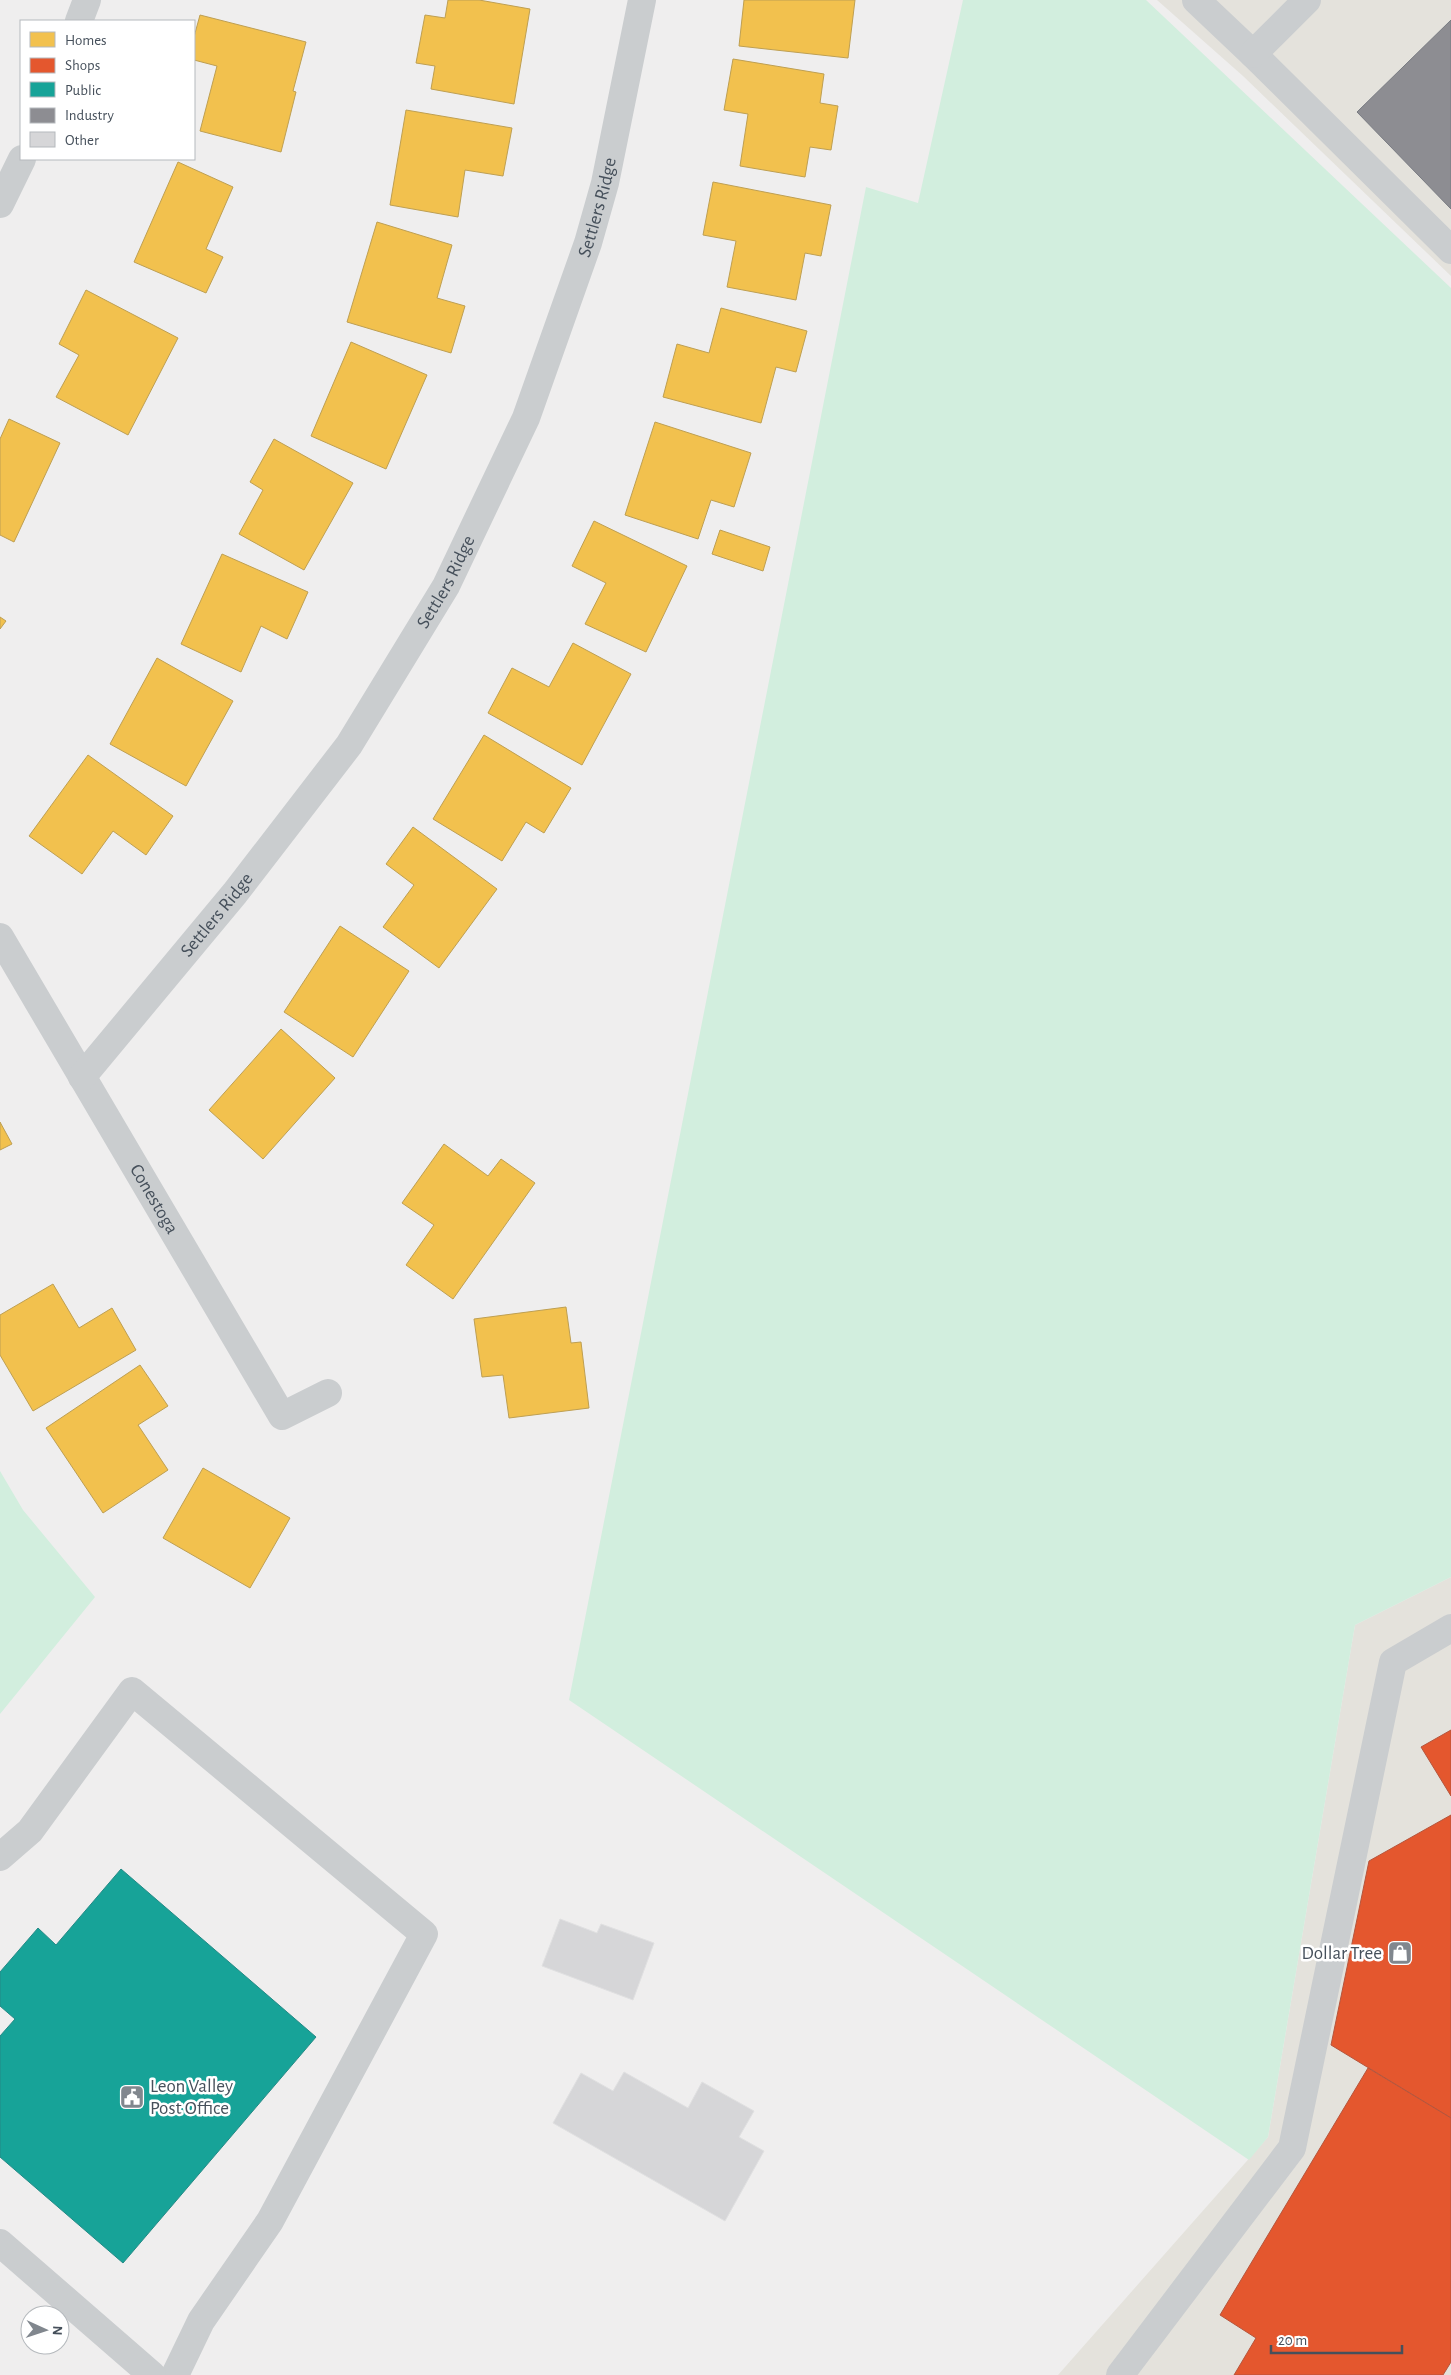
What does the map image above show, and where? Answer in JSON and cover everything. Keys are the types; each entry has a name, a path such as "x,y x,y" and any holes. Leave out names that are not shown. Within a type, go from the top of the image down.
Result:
{"street":[{"path":"78,20 87,0"},
{"name":"Settlers Ridge","path":"82,1077 235,893 349,745 446,586 526,418 588,243 605,183 642,0"},
{"path":"1196,0 1451,250"},
{"path":"1253,54 1307,0"},
{"path":"0,204 22,160"},
{"name":"Conestoga","path":"0,937 282,1416 328,1393"},
{"path":"1120,2375 1292,2148 1394,1662 1451,1628"},
{"path":"0,1857 30,1831 132,1691 424,1934 270,2221 201,2321 175,2375"},
{"path":"0,2244 152,2375"}],"shaded area":[{"path":"1157,0 1451,0 1451,276 1243,76"},
{"path":"1451,1577 1451,2375 1058,2375 1268,2137 1355,1625"}],"green space":[{"path":"963,0 1146,0 1451,288 1451,1577 1355,1625 1268,2137 1249,2160 569,1700 866,187 918,203"},
{"path":"0,1471 23,1510 95,1597 0,1714"}],"building: Homes":[{"path":"448,0 479,0 530,9 514,104 431,89 435,66 416,63 425,15 445,18"},
{"path":"744,0 855,0 848,58 739,46"},
{"path":"200,15 306,42 293,91 296,92 281,152 200,131 217,66 195,60 195,33"},
{"path":"733,59 824,74 820,103 838,106 831,150 810,147 805,177 740,166 748,114 724,110"},
{"path":"406,110 512,128 503,176 465,170 458,217 390,205"},
{"path":"178,162 233,187 206,249 223,257 206,293 134,262"},
{"path":"713,182 831,205 821,256 805,253 796,300 727,287 736,241 703,235"},
{"path":"377,222 452,245 437,298 465,306 451,353 347,322"},
{"path":"86,290 178,338 128,435 56,397 79,355 59,344"},
{"path":"721,308 807,331 796,372 776,367 761,423 663,397 677,344 709,353"},
{"path":"351,342 427,375 386,469 311,436"},
{"path":"9,419 60,443 14,542 0,535 0,439"},
{"path":"655,422 751,453 734,507 711,500 698,539 625,515"},
{"path":"274,439 353,483 304,570 239,534 263,490 250,482"},
{"path":"594,521 687,566 646,652 585,624 606,583 572,566"},
{"path":"720,530 770,547 763,571 712,554"},
{"path":"222,554 308,592 287,639 261,626 241,672 181,644"},
{"path":"0,617 6,621 0,629"},
{"path":"573,643 631,674 582,765 488,713 512,668 549,687"},
{"path":"157,658 233,701 186,786 110,744"},
{"path":"484,735 571,788 544,833 526,822 502,861 433,819"},
{"path":"88,755 173,816 146,855 113,831 82,874 29,836"},
{"path":"413,827 497,889 439,968 383,927 414,885 386,864"},
{"path":"340,926 409,971 353,1057 284,1012"},
{"path":"281,1029 335,1078 263,1159 209,1110"},
{"path":"0,1122 12,1144 0,1150"},
{"path":"444,1144 488,1176 501,1159 535,1183 453,1299 406,1265 434,1225 402,1203"},
{"path":"53,1284 79,1328 112,1308 136,1350 33,1411 0,1355 0,1315"},
{"path":"566,1307 571,1343 581,1342 589,1408 509,1418 503,1375 482,1377 474,1319"},
{"path":"140,1365 168,1406 138,1425 168,1470 103,1513 46,1428"},
{"path":"203,1468 290,1518 250,1588 163,1538"}],"building: Shops":[{"path":"1451,1730 1451,1796 1421,1747"},
{"name":"Dollar Tree","path":"1451,1815 1451,2118 1331,2045 1369,1861"},
{"path":"1368,2068 1451,2118 1451,2362 1443,2375 1234,2375 1256,2338 1220,2315"}],"building: Public":[{"name":"Leon Valley Post Office","path":"121,1869 316,2037 123,2263 0,2157 0,2036 15,2019 0,2006 0,1972 38,1928 56,1945"}],"building: Industry":[{"path":"1451,20 1451,209 1357,112"}],"building: Other":[{"path":"560,1919 597,1933 601,1924 654,1943 633,2000 542,1966"},
{"path":"624,2072 688,2108 702,2082 754,2111 739,2137 764,2151 725,2221 553,2123 581,2073 613,2091"}],"place":[{"name":"Dollar Tree","path":"1400,1953"},
{"name":"Leon Valley Post Office","path":"132,2097"}]}
